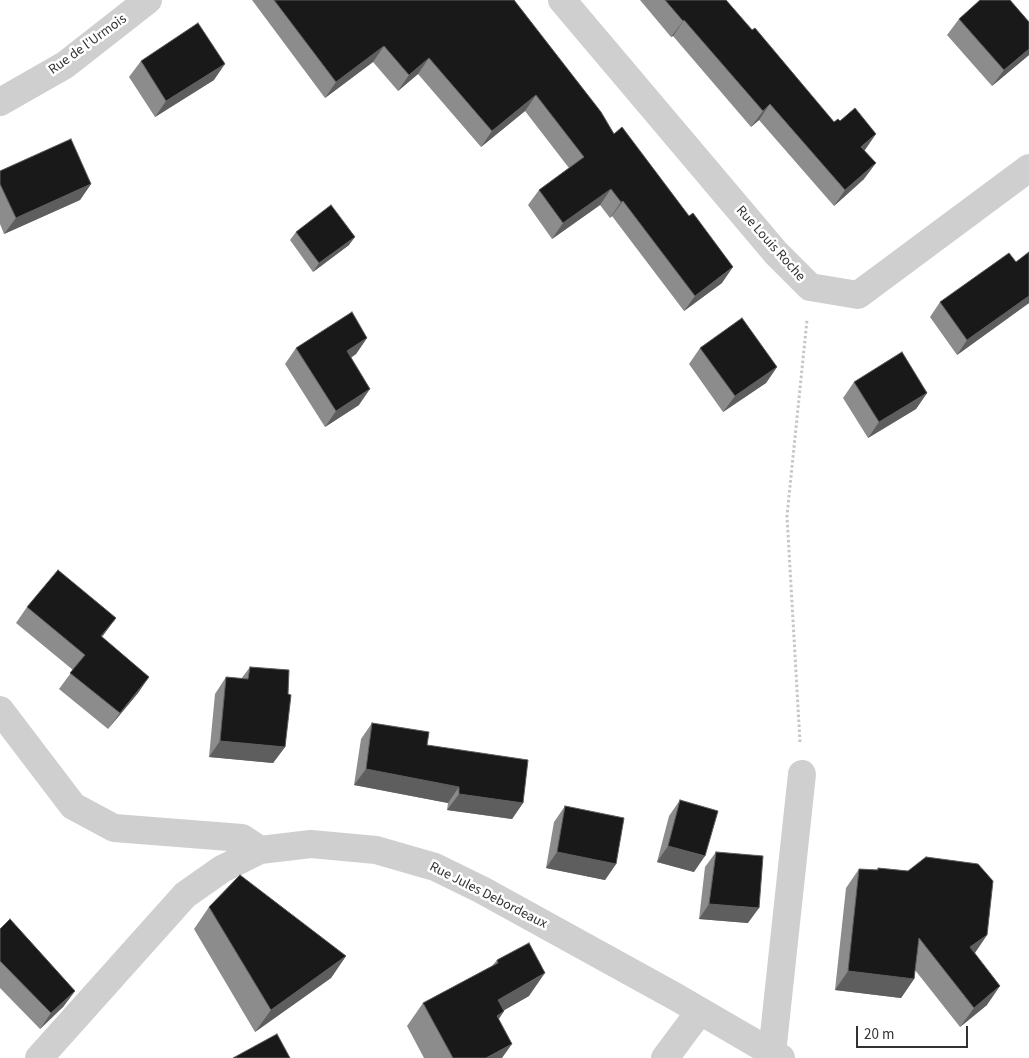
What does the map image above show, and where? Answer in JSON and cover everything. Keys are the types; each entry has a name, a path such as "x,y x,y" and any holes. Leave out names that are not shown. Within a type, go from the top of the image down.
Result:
{"street":[{"name":"Rue de l'Urmois","path":"0,102 65,65 148,0"},
{"name":"Rue Louis Roche","path":"562,0 770,246 810,287 858,295 1029,168"},
{"path":"0,710 73,806 114,828 242,838 260,850"},
{"path":"777,1055 802,774"},
{"name":"Rue Jules Debordeaux","path":"39,1058 185,895 222,869 260,850 311,844 376,850 435,867 482,890 777,1055"},
{"path":"665,1058 700,1011"}],"path":[{"path":"802,774 787,516 810,287"}],"building":[{"path":"274,0 514,0 601,112 614,134 622,127 689,216 693,213 733,267 695,296 623,201 621,202 611,189 563,223 539,190 584,157 536,95 492,131 429,58 409,75 384,46 336,82"},
{"path":"665,0 726,0 752,30 755,28 834,122 838,119 840,121 855,108 876,134 861,147 876,163 845,190 770,104 763,111"},
{"path":"980,0 1010,0 1029,22 1029,49 1004,70 959,19"},
{"path":"198,23 225,64 166,101 141,61"},
{"path":"71,139 91,184 16,218 0,184 0,171"},
{"path":"331,205 355,237 319,263 296,232"},
{"path":"1029,252 1029,296 967,340 940,302 1009,253 1016,262"},
{"path":"352,312 367,338 347,351 370,389 336,411 296,348"},
{"path":"742,318 777,367 735,396 700,348"},
{"path":"902,352 927,393 879,422 854,382"},
{"path":"58,570 116,618 101,636 149,677 120,713 70,673 85,655 27,607"},
{"path":"250,667 289,670 288,694 291,695 285,747 220,741 226,677 248,679"},
{"path":"372,723 429,732 427,745 528,760 523,803 459,794 459,787 366,769"},
{"path":"680,800 718,811 705,856 668,846"},
{"path":"565,806 624,818 616,864 557,852"},
{"path":"716,852 763,856 759,908 709,904"},
{"path":"926,857 978,864 993,881 987,935 970,947 1000,986 974,1008 919,938 914,979 848,971 859,869 878,870 878,868 908,871"},
{"path":"240,875 346,956 271,1010 209,907"},
{"path":"10,919 75,991 51,1013 0,961 0,929"},
{"path":"529,943 545,973 498,1000 504,1011 497,1016 512,1044 486,1058 453,1058 423,1003 498,963 497,960"},
{"path":"277,1034 290,1058 233,1058"}]}
